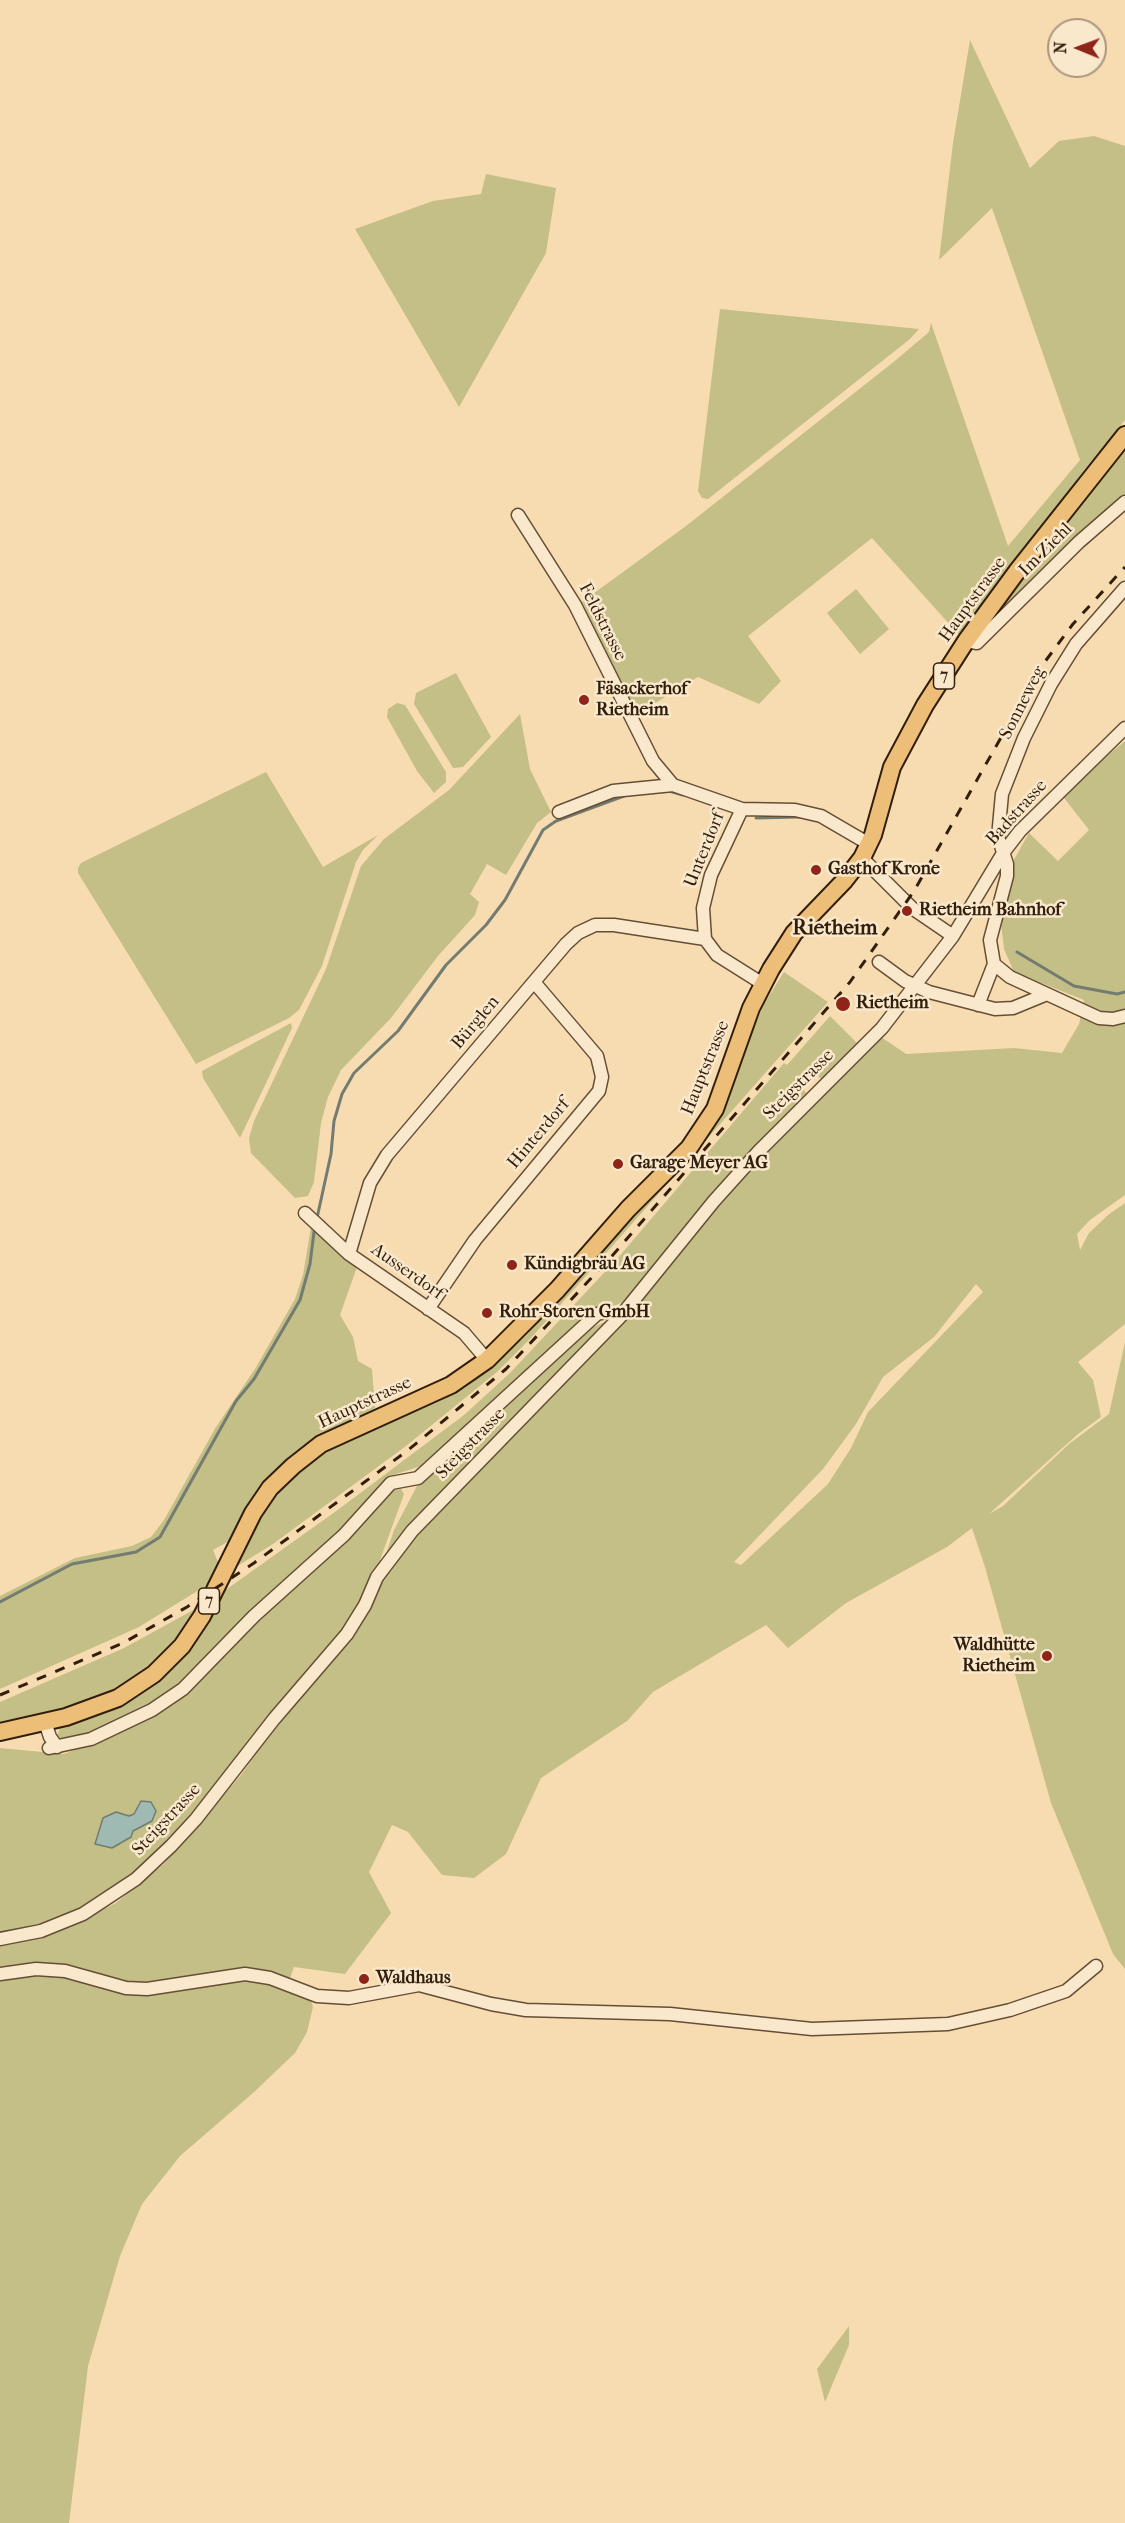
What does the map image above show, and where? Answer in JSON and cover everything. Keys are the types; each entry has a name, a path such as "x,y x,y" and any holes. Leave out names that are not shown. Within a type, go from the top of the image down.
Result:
{"main road":[{"name":"Hauptstrasse","path":"0,1732 45,1722 118,1698 154,1674 182,1646 202,1616 253,1513 270,1488 321,1444 451,1384 487,1360 557,1290 702,1130 715,1109 742,1030 764,984 794,933 844,881 866,851 892,767 905,738 966,641 1066,508 1125,435"}],"street":[{"name":"Im Ziehl","path":"966,641 977,643 1079,542 1125,502"},
{"name":"Feldstrasse","path":"518,515 575,605 653,761 673,785"},
{"name":"Sonneweg","path":"994,964 990,940 1007,876 1007,864 998,824 1002,794 1024,738 1051,684 1076,644 1125,588"},
{"name":"Badstrasse","path":"953,936 1003,853 1020,831 1125,728"},
{"path":"559,812 613,791 673,785 742,809 795,810 821,816 866,851 920,915 953,936"},
{"name":"Unterdorf","path":"705,939 703,908 711,875 742,809"},
{"name":"Bürglen","path":"349,1254 370,1183 387,1155 566,944 578,933 595,925 614,925 705,939"},
{"name":"Steigstrasse","path":"0,1939 51,1927 83,1914 136,1879 171,1846 274,1719 347,1634 365,1605 377,1577 412,1531 620,1317 714,1201 759,1151 882,1028 953,936"},
{"path":"705,939 717,955 764,984"},
{"path":"879,962 915,986 978,1005 1005,1010 1047,994"},
{"path":"978,1005 994,964 1010,977 1099,1018 1113,1019 1125,1016"},
{"name":"Hinterdorf","path":"428,1309 475,1240 599,1091 602,1077 597,1056 534,982"},
{"name":"Ausserdorf","path":"305,1213 349,1254 464,1333 487,1360"},
{"path":"45,1722 53,1748 92,1739 183,1689 254,1616 344,1535 390,1483 418,1478 597,1314 606,1312 620,1317"},
{"path":"0,1974 36,1969 64,1971 126,1988 147,1989 245,1974 270,1978 317,1996 349,1998 419,1985 490,2004 526,2010 645,2012 784,2028 868,2028 948,2024 1010,2010 1066,1990 1096,1966"}],"shaded area":[{"path":"970,40 1030,168 1059,141 1094,136 1125,146 1125,420 1084,470 960,636 872,538 748,636 781,681 759,704 698,677 634,716 582,602 686,526 896,360 929,332 931,323 1008,546 1080,460 992,208 939,260 953,143"},
{"path":"486,174 556,188 546,253 459,407 355,229 433,201 481,194"},
{"path":"720,309 919,329 910,339 708,499 702,498 698,491"},
{"path":"1125,446 1125,497 981,634 1010,594"},
{"path":"856,589 889,629 860,654 827,613"},
{"path":"456,673 491,737 463,767 453,768 414,704 416,693"},
{"path":"397,703 405,705 446,772 446,782 434,793 417,771 387,717 388,709"},
{"path":"520,714 530,769 551,812 537,823 506,875 487,864 470,894 479,902 475,915 438,956 391,1018 341,1070 328,1097 321,1123 314,1182 308,1196 295,1198 251,1153 249,1138 254,1121 326,969 361,866 384,839 449,790"},
{"path":"1125,741 1125,1195 1090,1220 1077,1234 1080,1250 1089,1233 1125,1203 1125,1324 1078,1362 1093,1380 1101,1417 1078,1434 989,1514 1003,1506 1069,1444 1109,1414 1125,1342 1125,1969 1113,1954 1051,1803 972,1528 947,1547 846,1603 788,1648 766,1625 653,1692 627,1721 541,1778 506,1854 474,1878 442,1875 408,1832 392,1825 369,1872 391,1913 345,1974 294,1967 289,1981 306,1985 313,2007 307,2032 295,2053 180,2156 142,2204 120,2256 88,2366 69,2523 0,2523 0,1748 64,1754 124,1731 155,1714 392,1490 401,1489 404,1494 376,1571 342,1636 195,1817 114,1892 59,1922 64,1929 116,1903 164,1864 241,1775 275,1727 354,1636 382,1579 386,1554 394,1530 419,1482 594,1327 636,1307 718,1203 881,1037 906,1054 1014,1048 1062,1053 1079,1024 1084,1000 1014,972 1004,949 1000,915 1011,865 1029,833 1058,861 1089,830 1061,794","holes":["976,1284 983,1292 868,1412 851,1448 828,1484 741,1565 734,1562 823,1469 856,1424 883,1377 934,1337"]},
{"path":"266,772 323,867 378,835 363,850 356,862 322,966 299,1010 289,1018 196,1064 78,873 78,868 81,863"},
{"path":"784,972 828,1002 531,1338 497,1372 406,1446 273,1544 231,1570 258,1519 277,1492 301,1467 327,1449 436,1403 465,1388 526,1336 599,1251 705,1137 764,1004"},
{"path":"830,1016 859,1045 824,1082 813,1071 798,1084 809,1096 631,1298 608,1309 432,1459 421,1466 390,1476 372,1499 181,1685 150,1706 89,1736 64,1739 57,1736 61,1725 154,1683 177,1663 203,1629 220,1594 339,1509 464,1415 510,1373 617,1259 784,1063 787,1065"},
{"path":"291,1023 292,1028 240,1138 203,1078 202,1071"},
{"path":"311,1227 357,1267 340,1315 353,1337 358,1361 372,1369 375,1408 317,1440 231,1540 213,1550 220,1567 207,1585 139,1627 0,1689 0,1596 75,1558 132,1546 151,1537 164,1520 216,1427 255,1369 295,1299 303,1275"},
{"path":"197,1608 195,1615 171,1649 139,1676 110,1693 64,1711 0,1723 0,1702 124,1648"},
{"path":"849,2326 849,2345 825,2402 817,2369"}],"water":[{"path":"141,1801 151,1802 156,1811 152,1821 133,1831 131,1837 112,1848 95,1844 103,1818 116,1812 129,1816 134,1814"}],"waterway":[{"path":"669,791 683,795"},
{"path":"317,1218 331,1154 334,1121 342,1094 354,1073 398,1031 446,965 486,925 505,900 543,830 556,821 624,796"},
{"path":"756,818 799,817"},
{"path":"1017,952 1074,986 1117,994 1125,992"},
{"path":"0,1602 72,1564 136,1552 160,1537 236,1401 254,1379 300,1300 310,1264 314,1232"}],"railway":[{"path":"0,1695 123,1643 187,1607 254,1563 407,1451 506,1369 612,1256 850,982 914,891 1041,667 1073,624 1125,567"}],"place":[{"name":"Fäsackerhof Rietheim","path":"584,700"},
{"name":"Gasthof Krone","path":"816,870"},
{"name":"Rietheim Bahnhof","path":"907,911"},
{"name":"Rietheim","path":"843,1004"},
{"name":"Garage Meyer AG","path":"618,1164"},
{"name":"Kündigbräu AG","path":"512,1265"},
{"name":"Rohr-Storen GmbH","path":"487,1313"},
{"name":"Waldhütte Rietheim","path":"1047,1656"},
{"name":"Waldhaus","path":"364,1979"}],"district":[{"name":"Rietheim","path":"835,929"}]}
